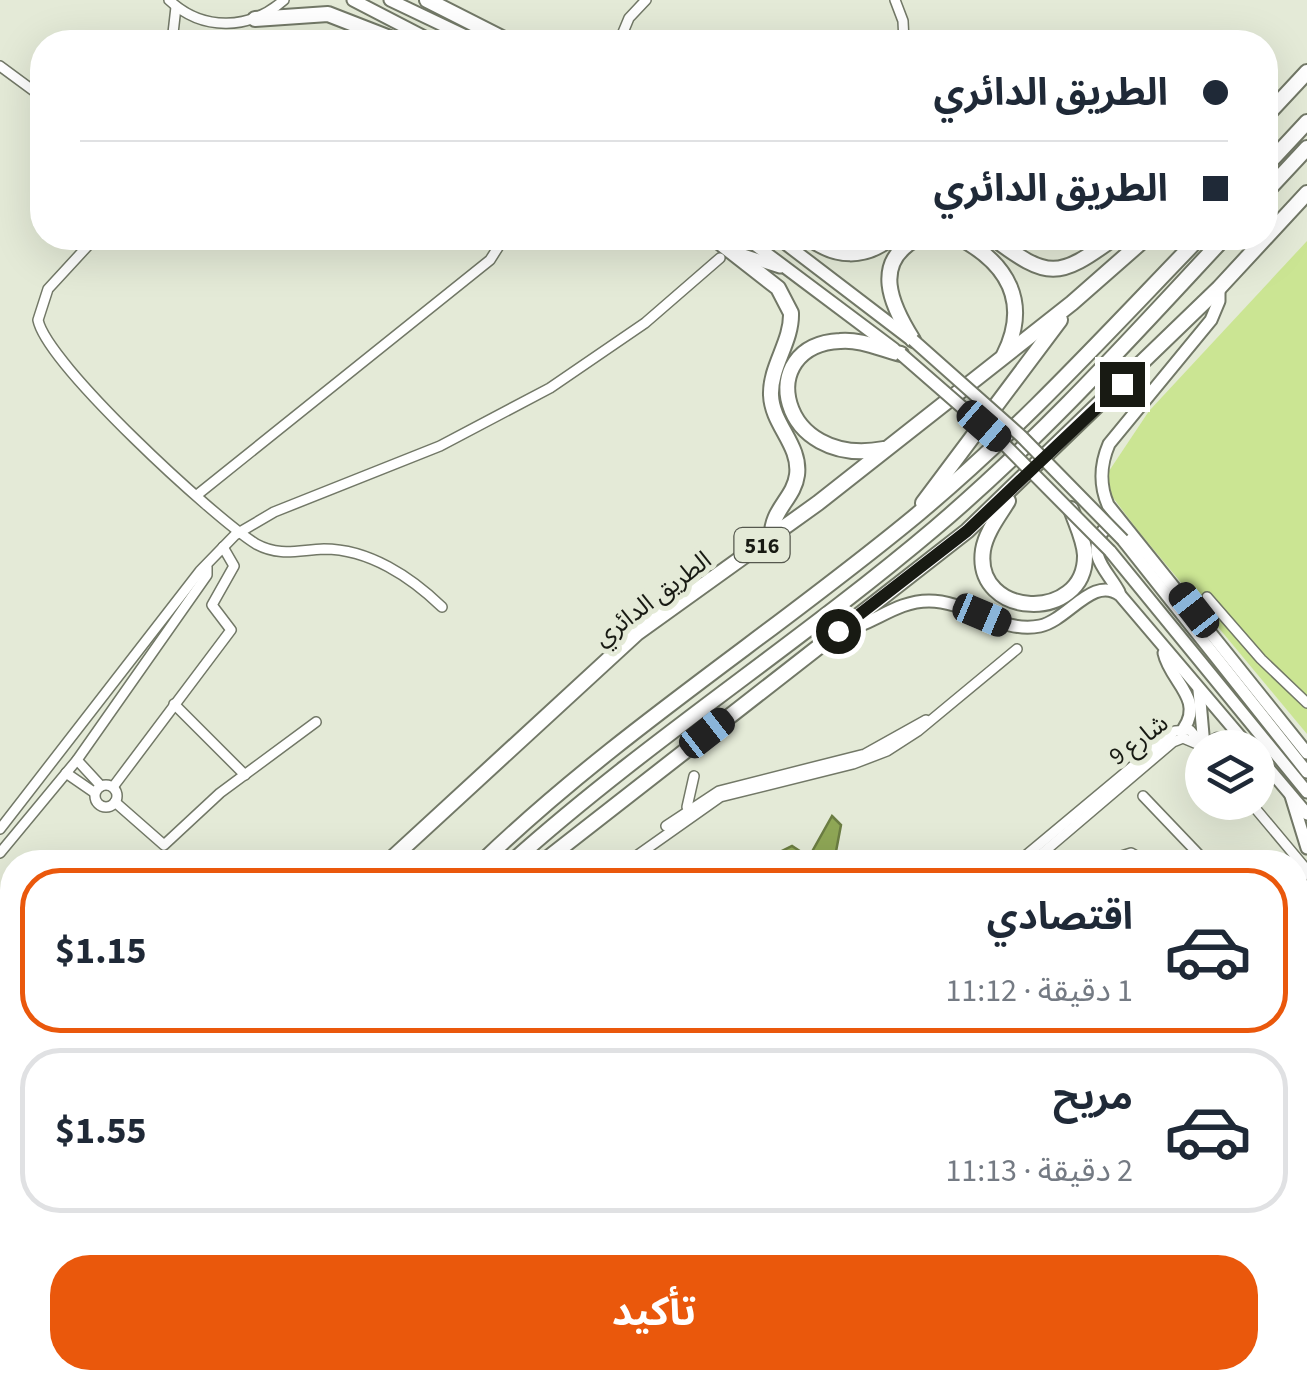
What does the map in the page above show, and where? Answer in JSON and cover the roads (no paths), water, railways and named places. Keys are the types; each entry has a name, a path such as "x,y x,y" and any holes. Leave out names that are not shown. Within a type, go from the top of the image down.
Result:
{"highway":[{"path":"427,0 486,30"},
{"path":"255,18 328,14 369,30"},
{"path":"1278,103 1307,72"},
{"path":"1278,153 1307,122"},
{"path":"1278,179 1307,148"},
{"path":"1278,224 1306,193"},
{"path":"732,250 778,288 791,313 771,397 778,424 794,451 798,472 794,486 774,516 772,538"},
{"path":"828,250 850,254 871,250"},
{"path":"903,250 888,274 891,301 913,340"},
{"path":"976,250 998,266 1015,294 1016,327 1002,359"},
{"path":"1010,250 1026,262 1053,271 1072,268 1097,250"},
{"name":"الطريق الدائري","path":"401,850 637,633 772,538 1002,359 1132,250"},
{"path":"496,850 574,782 919,514 977,462 1187,250"},
{"path":"526,850 642,754 882,571 990,480 1045,428 1213,250"},
{"path":"557,850 1015,490 1254,250"},
{"path":"919,514 929,494 1072,303"},
{"path":"888,448 840,451 819,442 802,427 790,406 788,381 799,358 811,348 847,340 900,354"},
{"path":"1015,490 990,530 982,559 993,587 1018,604 1049,603 1074,586 1084,564 1082,541 1071,509"}],"main road":[{"path":"353,0 411,30"},
{"path":"390,0 453,30"},
{"path":"763,250 900,354 1071,509 1110,550 1307,792"},
{"path":"795,250 913,340 1021,436 1122,540 1307,772"},
{"path":"799,250 804,256"},
{"path":"736,253 794,271"},
{"path":"1219,288 1215,314 1106,451 1103,490 1108,505 1307,753"},
{"path":"1126,524 1107,527 1096,545 1099,564 1120,596 1234,730"},
{"path":"838,631 859,626 893,607 926,601 954,604 1009,625 1033,627 1061,618 1097,590 1110,589 1120,596"},
{"path":"1163,649 1168,668 1192,702 1192,713 1184,728"},
{"path":"1195,682 1203,708 1204,730"},
{"path":"1275,777 1307,814"},
{"path":"1291,796 1307,848"}],"street":[{"path":"172,30 173,3 213,22 255,18 284,0"},
{"path":"624,30 629,18 646,0"},
{"path":"895,0 903,30"},
{"path":"0,66 30,88"},
{"path":"84,250 42,298 38,315 41,332 115,416 238,533 274,552 334,550 368,558 408,578 442,606"},
{"path":"197,495 490,260 496,250"},
{"path":"0,829 238,533 300,500 440,446 537,396 624,339 720,258"},
{"path":"223,547 234,566 212,605 231,630 113,787 115,802 164,845 245,775 316,722"},
{"path":"2,850 76,760 208,574 207,567"},
{"path":"1207,596 1307,703"},
{"path":"644,849 720,797 862,761 929,719 1017,650"},
{"path":"174,704 245,775"},
{"name":"شارع 9","path":"1032,850 1166,738 1184,728"},
{"name":"شارع 9","path":"1046,850 1177,739 1185,741"},
{"path":"644,849 686,809 728,788 858,756 893,743"},
{"path":"76,760 98,789 100,806 115,802"},
{"path":"66,772 98,789 113,787"},
{"path":"686,809 694,776"},
{"path":"1143,796 1195,850"},
{"path":"1265,820 1290,850"}],"tunnel":[{"path":"720,258 729,250"}]}
